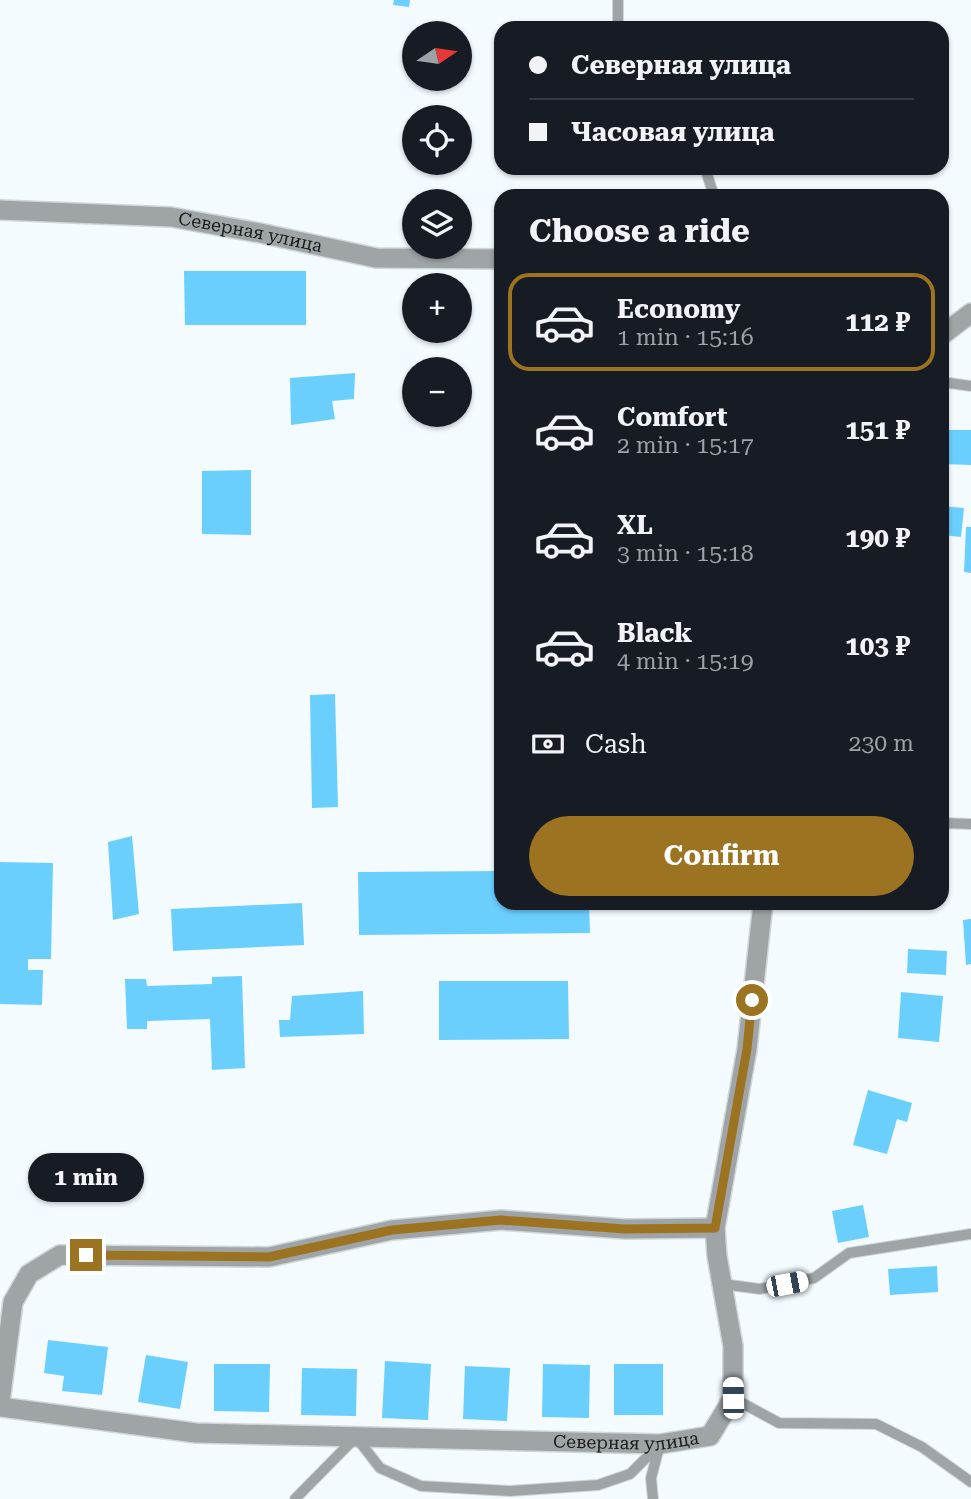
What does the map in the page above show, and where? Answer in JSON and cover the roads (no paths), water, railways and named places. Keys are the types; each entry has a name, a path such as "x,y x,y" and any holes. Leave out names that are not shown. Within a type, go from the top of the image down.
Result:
{"street":[{"name":"Северная улица","path":"0,210 172,218 260,233 376,258 494,259"},
{"path":"949,330 971,313"},
{"path":"733,1398 733,1346 715,1228 747,1049 762,910"},
{"path":"0,1405 12,1301 29,1274 60,1255 269,1257 392,1230 501,1220 625,1229 715,1228"},
{"name":"Северная улица","path":"0,1405 196,1433 660,1444 710,1436 733,1398"}],"lane":[{"path":"618,0 618,21"},
{"path":"949,383 971,386"},
{"path":"949,823 971,824"},
{"path":"722,1284 760,1289 814,1278 849,1253 971,1234"},
{"path":"733,1398 779,1423 876,1424 922,1447 971,1482"},
{"path":"295,1499 356,1437 380,1468 421,1486 510,1491 598,1485 630,1474 660,1444"},
{"path":"653,1499 652,1478 660,1444"}]}
